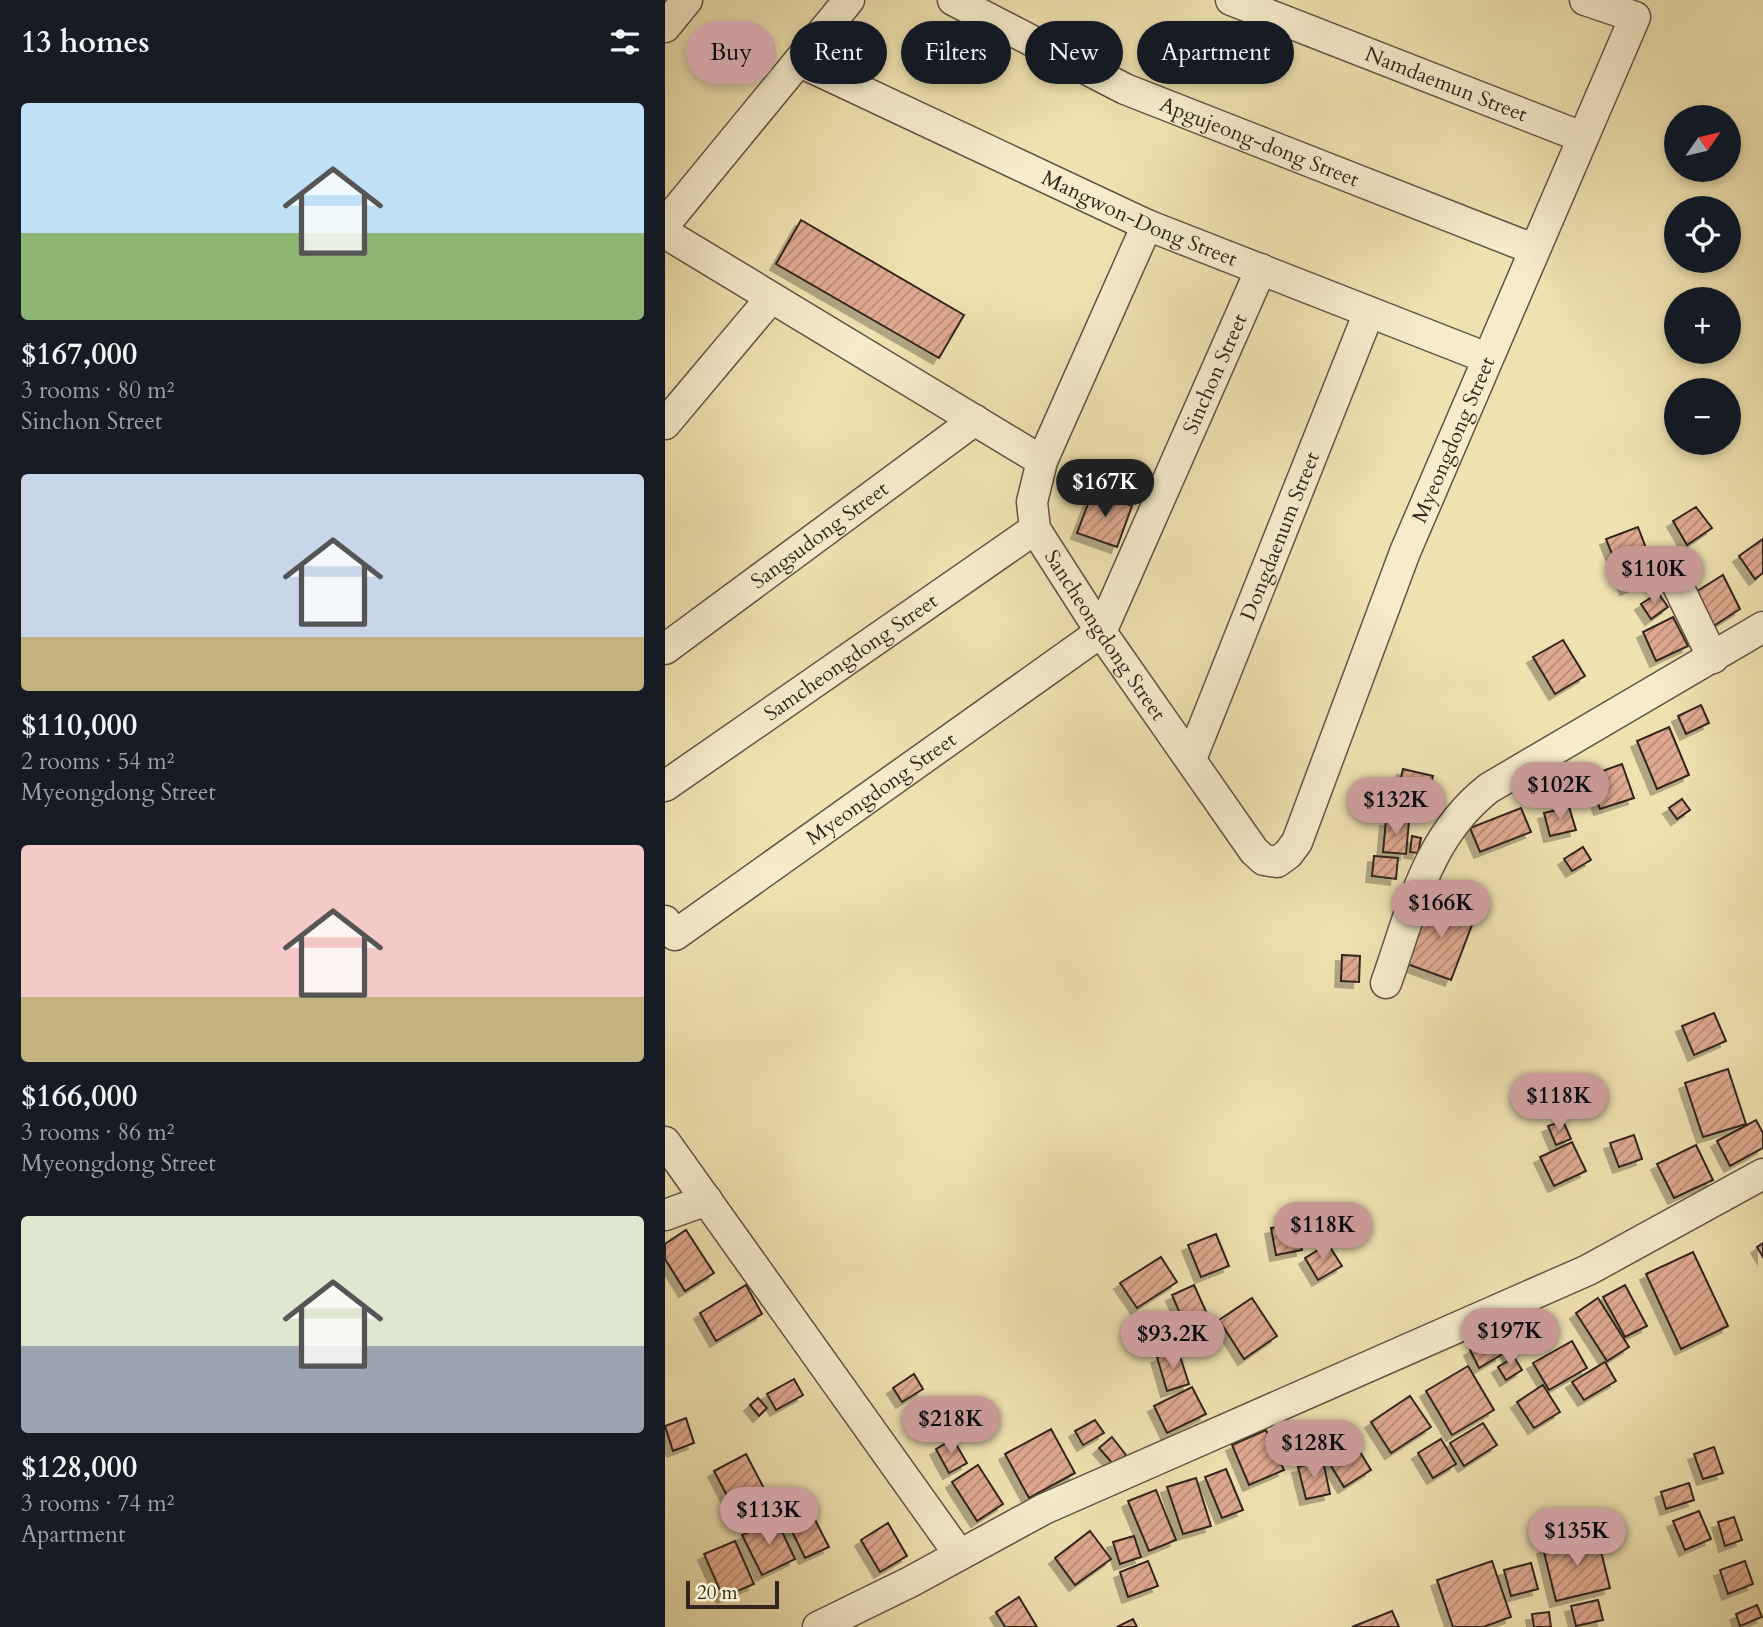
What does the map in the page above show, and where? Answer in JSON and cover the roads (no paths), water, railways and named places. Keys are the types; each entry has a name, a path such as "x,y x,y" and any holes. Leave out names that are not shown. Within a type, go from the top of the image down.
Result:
{"street":[{"path":"665,27 687,0"},
{"path":"832,21 849,0"},
{"name":"Apgujeong-dong Street","path":"953,0 1149,100 1533,249"},
{"name":"Namdaemun Street","path":"1231,0 1583,137"},
{"name":"Myeongdong Street","path":"1277,862 1288,854 1297,842 1350,693 1487,358 1635,17 1585,0"},
{"path":"665,224 790,74"},
{"name":"Mangwon-Dong Street","path":"847,84 1147,225 1487,358"},
{"name":"Sancheongdong Street","path":"1147,225 1042,461 1032,502 1035,529 1101,632 1254,851 1265,860 1277,862"},
{"path":"665,233 1042,461"},
{"name":"Sinchon Street","path":"1101,632 1261,269"},
{"path":"665,424 771,298"},
{"name":"Dongdaenum Street","path":"1191,759 1369,312"},
{"name":"Sangsudong Street","path":"665,649 975,420"},
{"name":"Samcheongdong Street","path":"665,786 1035,529"},
{"path":"1675,582 1713,658"},
{"path":"1386,983 1429,862 1442,837 1465,807 1489,788 1763,627"},
{"name":"Myeongdong Street","path":"665,921 675,935 1101,632"},
{"path":"665,1142 958,1554"},
{"path":"818,1627 866,1605 958,1554 1098,1484 1588,1270 1763,1174"},
{"path":"665,1215 706,1200"}]}
